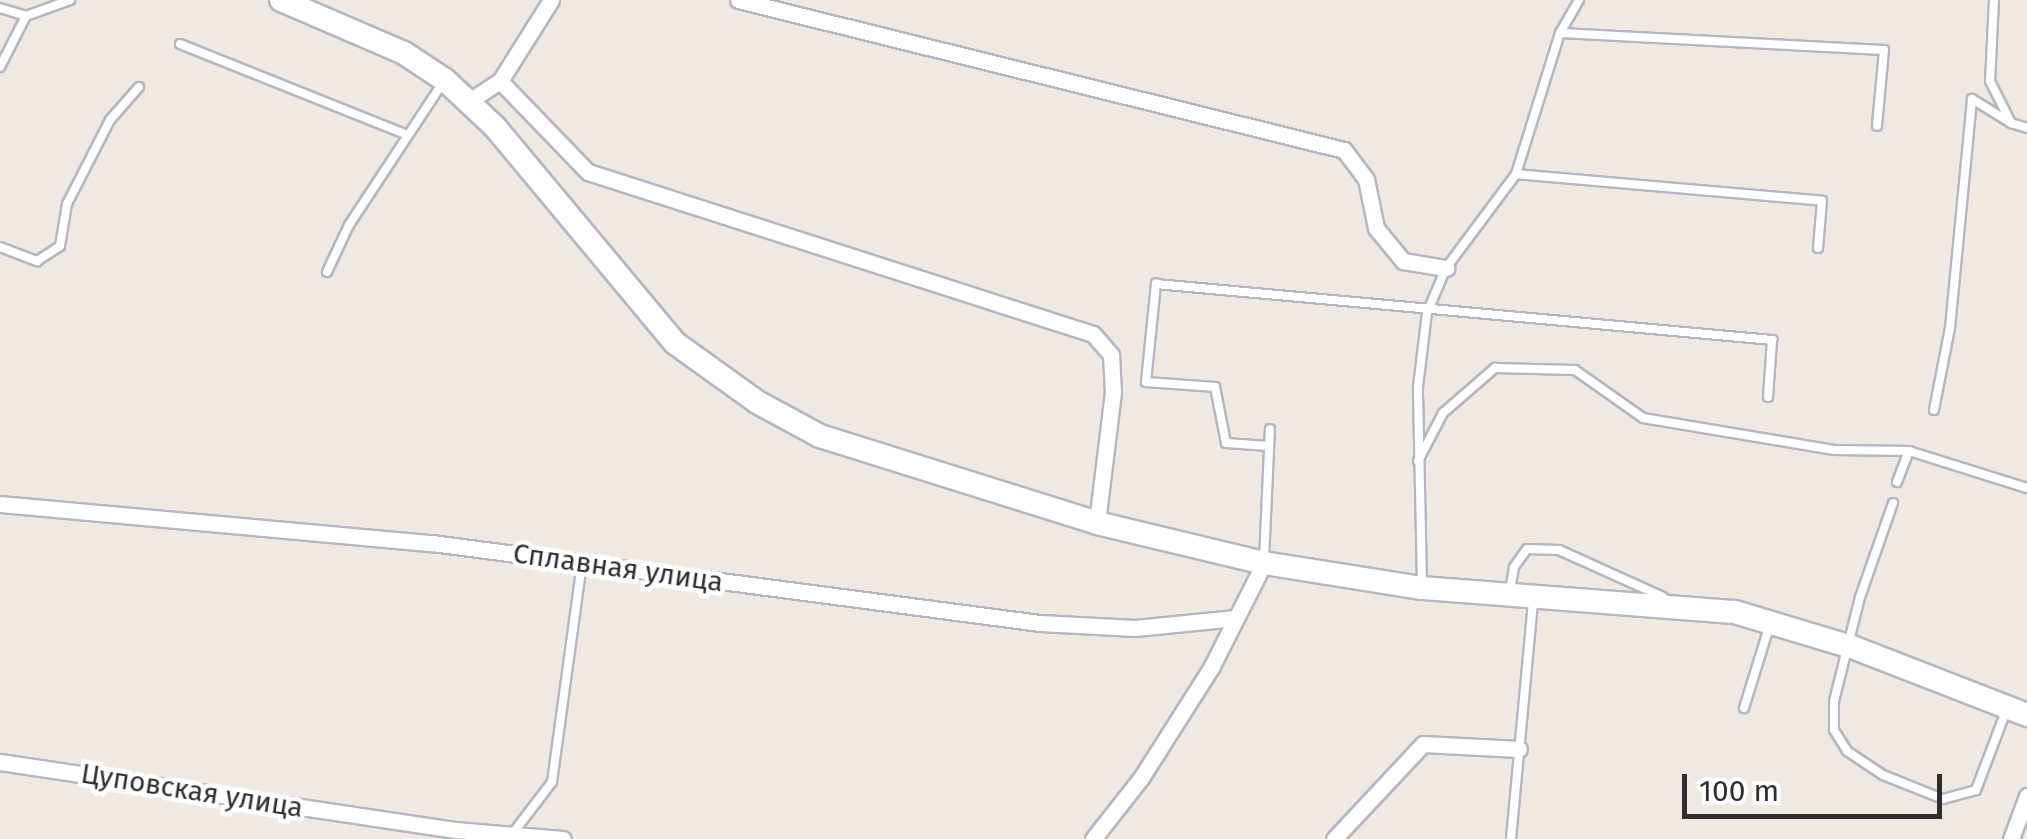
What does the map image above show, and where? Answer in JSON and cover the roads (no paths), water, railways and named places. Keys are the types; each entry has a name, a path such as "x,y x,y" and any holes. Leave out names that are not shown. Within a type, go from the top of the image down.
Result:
{"main road":[{"path":"281,0 404,53 445,80 468,101 675,342 714,375 820,436 1097,522 1264,563 1422,588 1671,602 1771,620 2017,711"}],"street":[{"path":"468,101 500,81 552,0"},
{"path":"738,0 1344,150 1366,178 1376,228 1403,261 1446,268"},
{"path":"500,81 588,172 1093,334 1111,355 1113,392 1097,522"},
{"name":"Сплавная улица","path":"0,504 413,541 1040,623 1135,628 1236,618"},
{"path":"1092,839 1141,778 1236,618 1264,563"},
{"path":"1334,839 1423,744 1520,749"},
{"name":"Цуповская улица","path":"0,762 456,830 563,839"},
{"path":"2011,839 2023,826 2027,796"}],"lane":[{"path":"0,8 26,16 70,0"},
{"path":"1422,588 1418,462 1427,313 1446,268 1516,174 1560,33 1579,0"},
{"path":"1994,0 1990,80 2011,123"},
{"path":"0,67 26,16"},
{"path":"1560,33 1884,50 1877,126"},
{"path":"180,44 406,134"},
{"path":"327,272 406,134 445,80"},
{"path":"0,247 37,261 60,246 67,204 110,120 139,87"},
{"path":"1934,410 1950,328 1972,99 2011,123 2027,128"},
{"path":"1516,174 1822,201 1818,248"},
{"path":"1269,446 1226,444 1215,387 1146,382 1156,284 1427,313 1772,340 1768,397"},
{"path":"1418,462 1442,413 1495,368 1575,370 1643,418 1834,450 1909,451 2027,488"},
{"path":"1264,563 1270,429"},
{"path":"1897,482 1909,451"},
{"path":"1892,503 1860,597 1852,647 1834,700 1834,730 1847,751 1883,775 1944,800 1976,790 2017,711"},
{"path":"1510,594 1514,566 1527,549 1560,550 1671,602"},
{"path":"513,832 552,782 582,564"},
{"path":"1511,839 1534,596"},
{"path":"1744,708 1771,620"}]}
